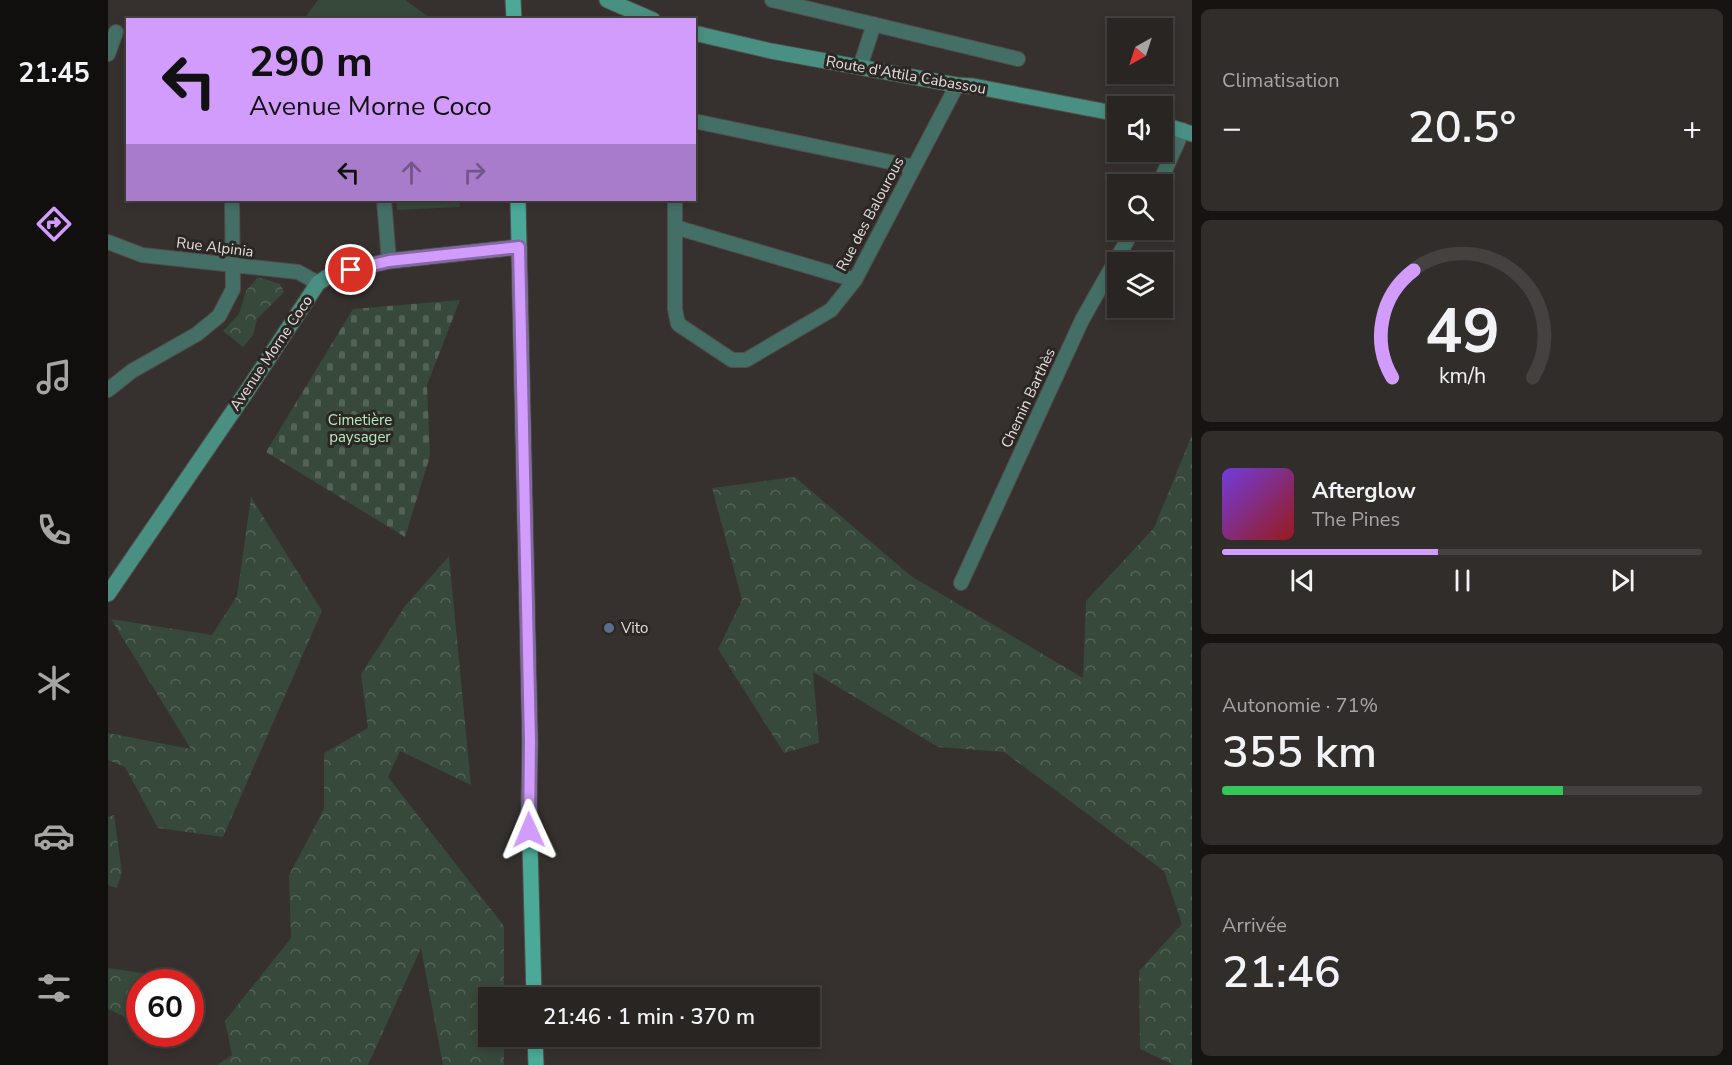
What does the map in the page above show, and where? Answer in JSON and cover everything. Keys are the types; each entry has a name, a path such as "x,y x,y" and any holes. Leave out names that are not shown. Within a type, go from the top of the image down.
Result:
{"main road":[{"path":"513,0 514,18"},
{"path":"518,201 534,987"},
{"path":"535,1047 536,1065"}],"street":[{"path":"607,0 648,18"},
{"path":"772,0 1018,59"},
{"path":"860,67 874,24"},
{"path":"108,54 117,33"},
{"name":"Route d'Attila Cabassou","path":"696,33 771,51 1107,112"},
{"name":"Rue des Balourous","path":"675,201 675,309 678,324 732,360 746,360 831,310 855,280 957,85"},
{"path":"696,121 914,167"},
{"path":"1164,174 1187,132"},
{"path":"108,390 132,371 197,334 219,316 233,289 232,201"},
{"path":"384,201 389,261"},
{"path":"675,227 855,280"},
{"name":"Chemin Barthès","path":"961,583 1082,320 1127,240"},
{"name":"Rue Alpinia","path":"108,242 142,255 298,272 318,283"},
{"name":"Avenue Morne Coco","path":"108,594 248,391 318,283 332,274 389,261 519,247"}],"green space":[{"path":"318,0 405,0 429,17 428,18 305,18"},
{"path":"396,201 459,201 460,207 397,210"},
{"path":"258,277 280,284 284,292 257,319 253,335 243,347 223,331 239,314 246,291"},
{"name":"Cimetière paysager","path":"460,300 427,385 430,456 405,537 266,452 353,309"},
{"path":"1192,435 1192,1065 1174,1065 1140,1049 1139,971 1182,924 1164,871 1004,752 938,747 813,672 819,743 784,753 718,649 742,600 712,488 795,477 911,576 1083,678 1086,601 1154,528"},
{"path":"251,497 322,611 223,837 158,828 125,767 108,760 108,733 191,749 111,619 212,635 237,596"},
{"path":"449,556 471,785 400,751 388,777 504,926 504,987 478,987 478,1047 504,1047 504,1065 443,1065 421,948 368,1065 217,1065 232,1055 225,1021 291,938 289,875 324,809 324,753 368,728 361,674 405,606"},
{"path":"114,815 122,872 117,888 108,885 108,817"},
{"path":"108,968 126,971 126,1018 108,1009"}],"place":[{"name":"Vito","path":"609,628"}],"route":[{"path":"351,270 389,261 519,247 530,741 529,830"}]}
